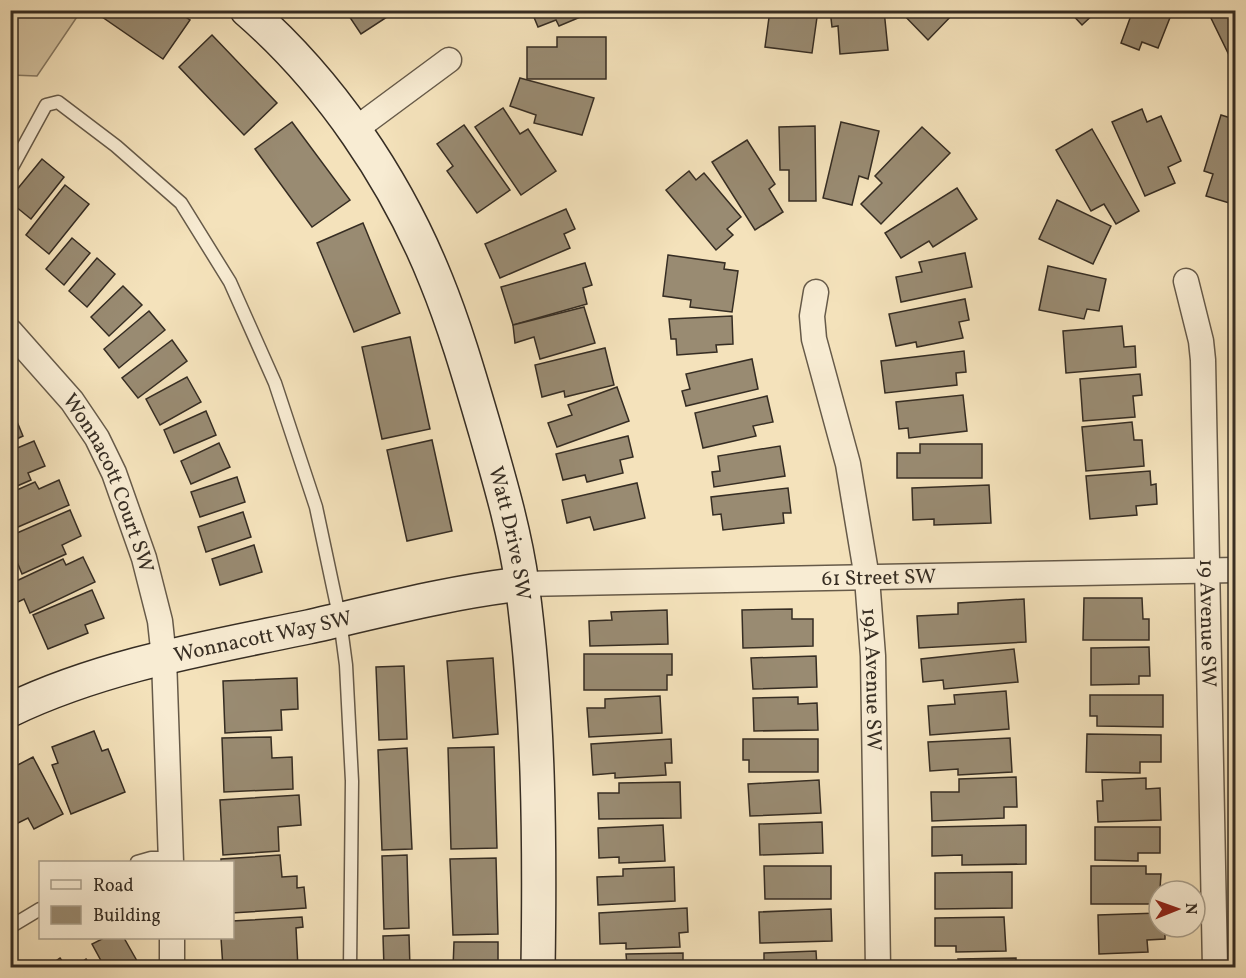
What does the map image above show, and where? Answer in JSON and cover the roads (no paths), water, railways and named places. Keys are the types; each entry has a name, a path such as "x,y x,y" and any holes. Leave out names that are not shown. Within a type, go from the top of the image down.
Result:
{"street":[{"name":"Watt Drive SW","path":"247,10 302,65 353,131 384,177 412,226 436,280 477,400 498,476 522,584 534,729 538,968"},
{"path":"353,131 449,60"},
{"name":"19 Avenue SW","path":"1186,281 1201,341 1203,360 1215,968"},
{"name":"19A Avenue SW","path":"816,292 812,316 814,339 848,464 867,578 873,656 878,968"},
{"name":"Wonnacott Court SW","path":"10,331 72,401 97,438 114,473 144,558 160,621 164,658 171,860"},
{"name":"61 Street SW","path":"522,584 1236,570"},
{"name":"Wonnacott Way SW","path":"10,710 70,684 164,658 463,593 522,584"},
{"path":"172,939 172,968"}],"lane":[{"path":"10,171 46,105 58,102 116,146 181,203 230,282 275,383 316,507 340,620 352,781 350,968"},
{"path":"141,861 152,858 171,860"},
{"path":"10,927 39,910"}]}
